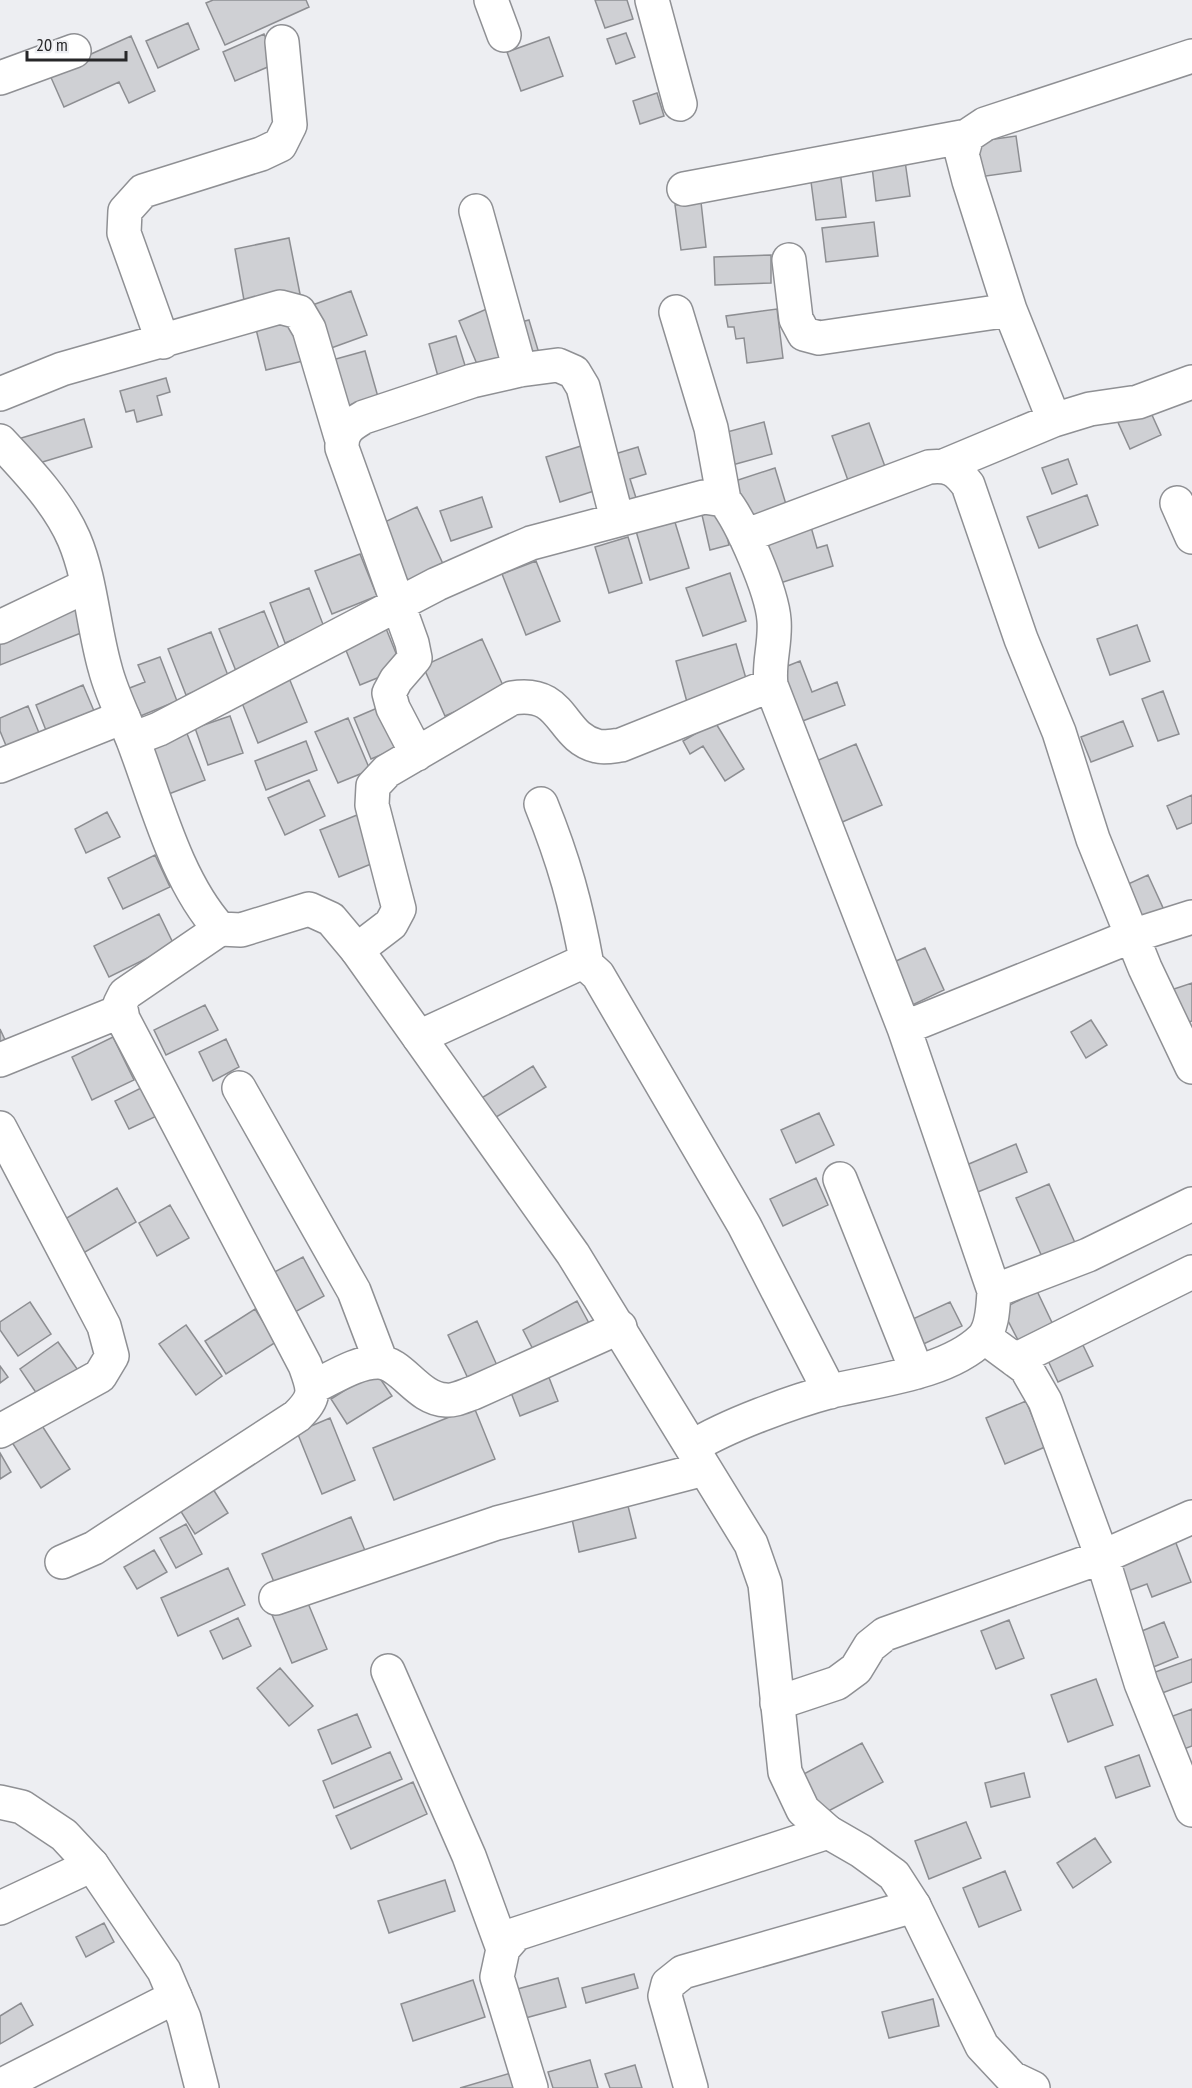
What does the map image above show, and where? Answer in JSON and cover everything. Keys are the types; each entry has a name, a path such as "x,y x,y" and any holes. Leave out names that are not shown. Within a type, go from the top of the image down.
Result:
{"street":[{"path":"491,0 504,35"},
{"path":"652,0 680,104"},
{"path":"163,342 124,234 125,211 143,191 261,154 280,145 290,125 282,42"},
{"path":"0,78 74,51"},
{"path":"684,189 967,136 985,124 1192,56"},
{"path":"967,136 962,154 1010,310 1054,420"},
{"path":"476,212 520,370"},
{"path":"789,260 796,319 804,334 819,338 1010,310"},
{"path":"0,393 62,369 280,307 299,312 309,329 342,437 342,448 415,658 396,680 389,693 393,708 417,754"},
{"path":"276,1598 496,1523 592,1500 698,1458 712,1435 734,1425 830,1392 917,1372 962,1354 984,1337 993,1314 994,1291 904,1028 771,685 769,667 774,618 745,536 735,513 724,500 711,428 676,312"},
{"path":"342,437 350,425 364,417 472,381 520,370 558,365 574,372 583,387 617,519"},
{"path":"745,536 929,466 946,465 1054,420 1090,409 1138,402 1192,382"},
{"path":"1,444 65,520 84,568 105,668 158,814 202,910 220,929"},
{"path":"946,465 958,472 968,485 1021,639 1057,727 1093,839 1132,936 1192,1067"},
{"path":"0,766 128,728 159,729 437,584 531,543 704,496 724,500"},
{"path":"1177,503 1192,537"},
{"path":"0,627 86,586"},
{"path":"357,950 391,924 399,909 372,805 373,786 387,771 512,698 529,695 544,699 586,742 599,747 621,745 771,685"},
{"path":"541,804 563,859 577,908 587,965 598,975 744,1226 830,1392"},
{"path":"62,1562 94,1548 297,1416 311,1402 313,1387 305,1365 123,1019 120,1005 125,994 220,929 241,930 309,909 331,919 357,950 573,1254 752,1544 765,1584 785,1772 803,1810 828,1832 861,1851 894,1875 914,1906 982,2046 1012,2078 1034,2088"},
{"path":"904,1028 1132,936 1192,917"},
{"path":"419,1037 576,965 587,965"},
{"path":"0,1060 121,1011"},
{"path":"239,1088 354,1291 381,1362"},
{"path":"0,1128 104,1326 112,1356 100,1376 0,1431"},
{"path":"840,1179 917,1372"},
{"path":"994,1291 1088,1255 1192,1204"},
{"path":"1015,1360 1192,1272"},
{"path":"313,1387 363,1364 381,1362 395,1369 416,1388 432,1398 447,1401 473,1394 620,1327"},
{"path":"984,1337 1015,1360 1036,1382 1045,1401 1102,1557 1142,1683 1192,1810"},
{"path":"777,1703 837,1683 856,1669 870,1646 885,1634 1102,1557 1192,1517"},
{"path":"388,1671 468,1856 503,1949"},
{"path":"0,1802 22,1808 64,1834 92,1865 164,1971 184,2018 202,2088"},
{"path":"531,2088 497,1977 503,1949 516,1934 828,1832"},
{"path":"0,1908 92,1865"},
{"path":"691,2088 665,1996 672,1979 683,1972 914,1906"},
{"path":"0,2086 175,1997"}],"building":[{"path":"213,0 306,0 309,7 225,45 206,3"},
{"path":"595,0 627,0 633,19 605,28"},
{"path":"188,23 199,49 158,68 146,41"},
{"path":"626,33 635,57 616,64 607,39"},
{"path":"264,34 277,63 235,81 223,52"},
{"path":"131,36 155,91 129,103 119,82 64,107 49,73"},
{"path":"549,37 563,76 521,91 507,52"},
{"path":"657,93 664,116 640,124 633,101"},
{"path":"1016,136 1021,171 979,177 974,142"},
{"path":"904,154 910,196 876,201 871,158"},
{"path":"840,171 846,217 816,220 810,174"},
{"path":"701,202 706,247 681,250 675,205"},
{"path":"874,222 878,256 826,262 822,228"},
{"path":"289,238 300,294 245,306 235,249"},
{"path":"771,255 771,283 715,285 714,257"},
{"path":"351,291 367,335 323,351 307,307"},
{"path":"489,308 511,365 479,369 459,321"},
{"path":"777,309 783,358 747,363 744,338 736,339 734,327 728,327 726,316"},
{"path":"292,316 303,361 266,370 255,325"},
{"path":"529,320 541,360 525,365 513,324"},
{"path":"456,336 467,372 439,380 429,344"},
{"path":"365,351 378,397 339,408 325,362"},
{"path":"166,378 170,392 157,396 162,415 137,422 134,410 126,412 120,391"},
{"path":"1147,404 1161,435 1130,449 1116,418"},
{"path":"84,419 92,447 26,467 18,439"},
{"path":"764,422 772,454 725,467 716,435"},
{"path":"869,423 887,472 850,486 832,436"},
{"path":"581,446 594,491 560,502 546,457"},
{"path":"638,447 646,474 630,479 637,501 620,506 605,457"},
{"path":"1068,459 1077,484 1052,494 1042,468"},
{"path":"775,468 788,511 744,524 732,482"},
{"path":"1087,495 1098,525 1039,548 1027,517"},
{"path":"482,497 492,527 451,541 440,511"},
{"path":"417,507 443,564 403,583 376,526"},
{"path":"721,510 729,545 710,550 702,515"},
{"path":"674,519 689,568 650,580 636,531"},
{"path":"811,527 817,548 827,545 833,566 771,586 771,553 767,540"},
{"path":"628,537 642,583 609,593 595,547"},
{"path":"360,554 377,596 332,614 315,571"},
{"path":"536,561 560,621 526,635 502,574"},
{"path":"730,573 746,621 703,636 686,588"},
{"path":"309,588 324,627 285,643 270,603"},
{"path":"76,607 86,631 0,665 0,637"},
{"path":"264,611 281,653 236,671 219,629"},
{"path":"1137,625 1150,661 1110,675 1097,639"},
{"path":"385,626 402,668 360,685 343,643"},
{"path":"211,632 229,678 186,695 168,649"},
{"path":"482,639 505,690 445,716 423,666"},
{"path":"736,644 749,689 688,706 676,661"},
{"path":"160,657 177,701 138,717 127,689 145,682 138,665"},
{"path":"800,661 812,692 837,682 845,705 800,722 780,669"},
{"path":"289,678 307,722 258,743 240,698"},
{"path":"83,685 97,718 49,738 36,705"},
{"path":"1163,691 1179,734 1158,741 1142,699"},
{"path":"28,706 44,745 12,760 0,731 0,718"},
{"path":"382,706 400,747 371,759 354,718"},
{"path":"230,716 243,753 208,765 195,728"},
{"path":"348,718 370,770 338,783 315,732"},
{"path":"1123,721 1133,746 1091,762 1081,737"},
{"path":"715,722 744,769 725,781 703,746 690,754 683,741"},
{"path":"186,731 205,780 161,797 142,749"},
{"path":"306,741 317,770 266,790 255,761"},
{"path":"856,744 882,805 833,826 807,765"},
{"path":"309,780 325,816 285,835 268,798"},
{"path":"1192,795 1192,823 1177,829 1167,806"},
{"path":"107,812 120,837 86,853 75,829"},
{"path":"357,815 376,862 339,877 320,830"},
{"path":"155,855 170,887 123,909 108,878"},
{"path":"1148,875 1164,910 1133,924 1117,889"},
{"path":"159,914 174,945 109,977 94,946"},
{"path":"925,948 944,990 904,1009 885,966"},
{"path":"1192,983 1192,1021 1183,1024 1171,990"},
{"path":"205,1005 218,1030 166,1055 154,1030"},
{"path":"1091,1020 1107,1045 1086,1058 1071,1032"},
{"path":"0,1029 6,1042 0,1045"},
{"path":"113,1037 134,1080 92,1100 72,1057"},
{"path":"226,1039 239,1067 213,1081 199,1052"},
{"path":"533,1066 546,1087 493,1119 480,1099"},
{"path":"147,1085 161,1114 129,1129 115,1101"},
{"path":"819,1113 834,1145 796,1163 781,1130"},
{"path":"1016,1144 1027,1172 968,1196 957,1169"},
{"path":"816,1178 828,1205 783,1226 770,1199"},
{"path":"1049,1184 1076,1245 1043,1259 1016,1198"},
{"path":"117,1188 136,1222 80,1255 60,1222"},
{"path":"170,1205 189,1238 157,1256 139,1223"},
{"path":"303,1257 324,1296 286,1317 265,1277"},
{"path":"1037,1291 1055,1329 1021,1346 1002,1309"},
{"path":"577,1301 591,1327 537,1357 523,1330"},
{"path":"30,1302 51,1334 18,1356 0,1330 0,1322"},
{"path":"950,1302 962,1326 915,1348 904,1323"},
{"path":"255,1309 276,1342 226,1374 205,1341"},
{"path":"477,1321 500,1372 471,1385 448,1335"},
{"path":"186,1325 222,1376 196,1395 159,1344"},
{"path":"1079,1337 1093,1366 1058,1382 1044,1352"},
{"path":"58,1342 80,1373 41,1400 20,1369"},
{"path":"0,1366 8,1377 0,1383"},
{"path":"375,1371 392,1396 347,1424 331,1399"},
{"path":"548,1375 558,1401 520,1416 510,1390"},
{"path":"1026,1401 1045,1447 1005,1464 986,1418"},
{"path":"474,1407 495,1459 394,1500 373,1448"},
{"path":"37,1418 70,1469 41,1488 8,1436"},
{"path":"330,1418 355,1480 322,1494 297,1432"},
{"path":"0,1453 11,1472 0,1479"},
{"path":"213,1489 228,1513 195,1534 180,1510"},
{"path":"628,1506 636,1538 579,1552 572,1519"},
{"path":"351,1517 366,1553 277,1589 262,1554"},
{"path":"186,1524 202,1554 176,1568 160,1538"},
{"path":"1174,1538 1191,1582 1152,1597 1147,1584 1128,1591 1117,1561"},
{"path":"154,1550 167,1572 137,1589 124,1567"},
{"path":"228,1568 245,1605 178,1636 161,1598"},
{"path":"305,1596 327,1649 292,1663 270,1610"},
{"path":"238,1618 251,1646 223,1659 210,1631"},
{"path":"1009,1620 1024,1658 996,1669 981,1631"},
{"path":"1164,1622 1178,1657 1146,1670 1132,1635"},
{"path":"1192,1659 1192,1682 1154,1696 1147,1675"},
{"path":"280,1668 313,1706 289,1726 257,1688"},
{"path":"1096,1679 1113,1725 1068,1742 1051,1695"},
{"path":"1192,1709 1192,1746 1173,1753 1162,1720"},
{"path":"357,1714 371,1747 332,1764 318,1730"},
{"path":"862,1743 883,1782 821,1815 800,1776"},
{"path":"390,1752 402,1779 334,1808 323,1781"},
{"path":"1139,1755 1150,1786 1116,1798 1105,1767"},
{"path":"1024,1773 1030,1797 991,1807 985,1783"},
{"path":"413,1782 427,1814 351,1849 336,1816"},
{"path":"966,1822 981,1858 929,1879 915,1841"},
{"path":"1095,1838 1111,1862 1073,1888 1057,1863"},
{"path":"1005,1871 1021,1910 979,1927 963,1888"},
{"path":"445,1880 455,1911 389,1933 378,1901"},
{"path":"104,1923 114,1942 86,1957 76,1937"},
{"path":"634,1974 638,1988 586,2003 582,1988"},
{"path":"558,1978 566,2007 518,2020 510,1991"},
{"path":"473,1980 485,2017 413,2041 401,2004"},
{"path":"933,1999 939,2026 889,2038 882,2012"},
{"path":"21,2003 33,2025 0,2044 0,2016"},
{"path":"590,2060 598,2088 553,2088 548,2072"},
{"path":"635,2065 642,2088 610,2088 605,2074"},
{"path":"511,2073 515,2088 460,2088"}]}
